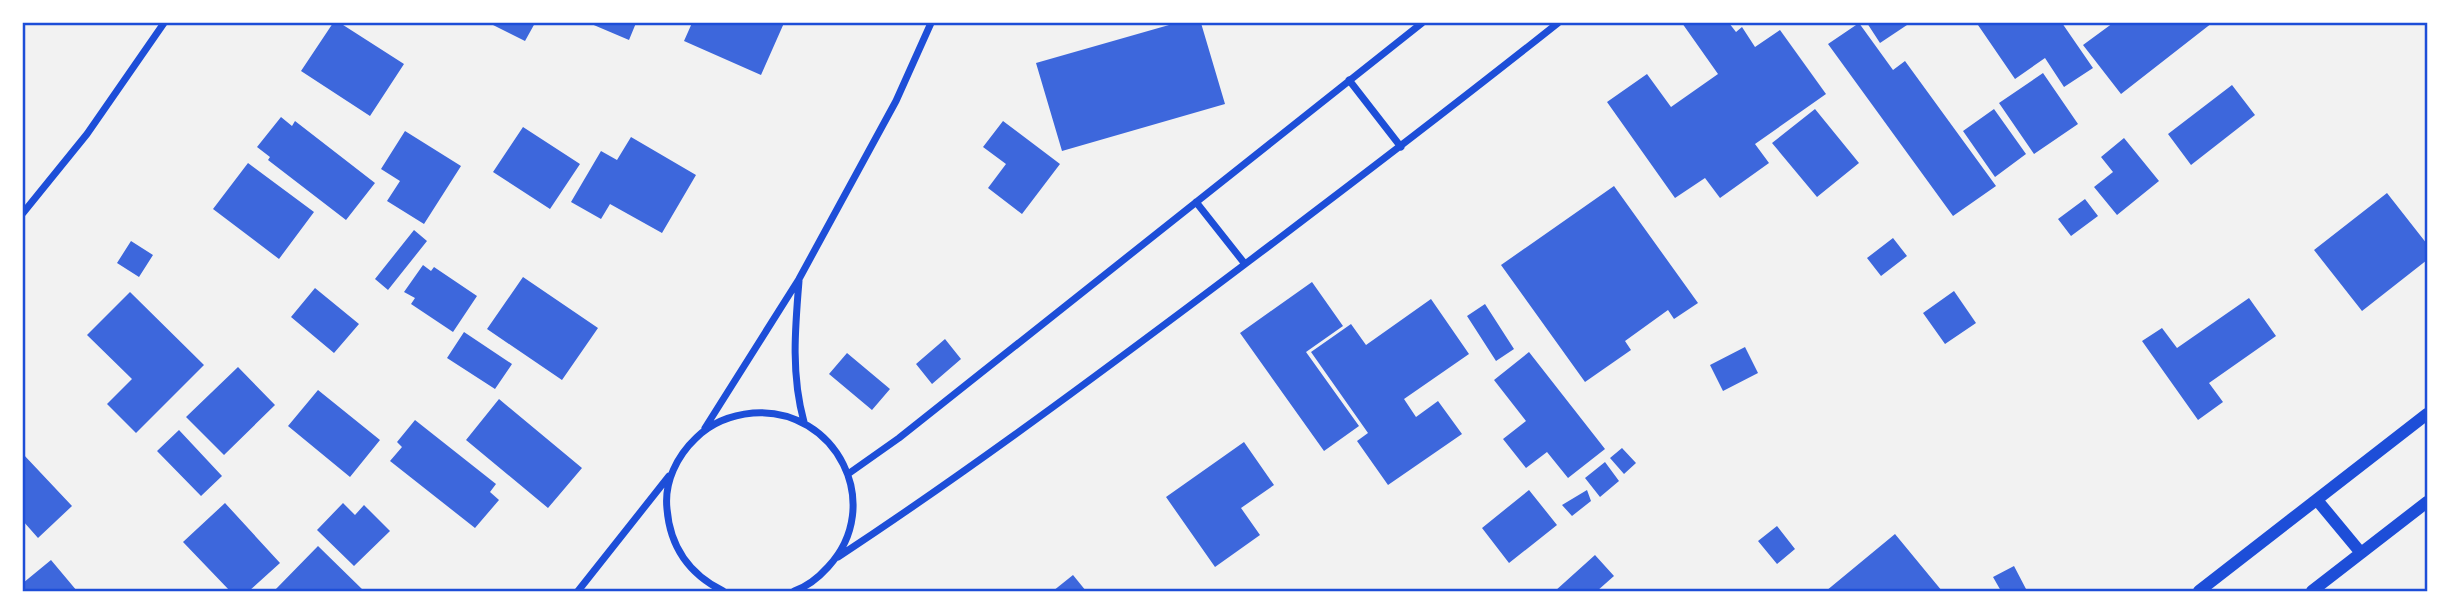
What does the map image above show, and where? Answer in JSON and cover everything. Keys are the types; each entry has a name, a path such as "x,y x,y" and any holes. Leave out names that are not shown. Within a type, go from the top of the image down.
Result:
{"street":[{"path":"23,213 87,134 164,23"},
{"path":"578,591 671,472 685,448 705,429 799,279 896,101 931,23"},
{"path":"848,474 899,438 1422,23"},
{"path":"798,591 821,575 838,556 1030,425 1401,147 1558,23"},
{"path":"1349,80 1401,147"},
{"path":"1196,202 1245,264"},
{"path":"799,279 795,337 796,393 804,422"},
{"path":"705,429 737,414 771,412 804,422 831,444 848,474 854,502 850,531 838,556"},
{"path":"2199,591 2427,414"},
{"path":"671,472 666,500 668,528 680,554 698,575 723,591"},
{"path":"2317,500 2361,553"},
{"path":"2312,591 2427,502"}],"building":[{"path":"333,23 340,23 404,64 370,116 301,71"},
{"path":"489,23 535,23 525,41"},
{"path":"589,23 636,23 629,40"},
{"path":"692,23 784,23 761,75 684,41"},
{"path":"1176,23 1201,23 1225,104 1062,151 1036,63"},
{"path":"1682,23 1729,23 1736,32 1742,27 1755,47 1780,30 1826,94 1755,144 1769,163 1720,198 1705,178 1675,198 1607,102 1647,74 1671,107 1718,74"},
{"path":"1859,23 1893,70 1905,61 1996,186 1953,216 1828,44"},
{"path":"1867,23 1910,23 1880,43"},
{"path":"2062,23 2093,68 2064,87 2045,58 2015,79 1978,25"},
{"path":"2113,23 2212,23 2121,94 2083,45"},
{"path":"2043,73 2078,124 2034,154 1999,103"},
{"path":"2232,85 2255,115 2191,165 2168,134"},
{"path":"1815,109 1859,163 1817,197 1772,143"},
{"path":"1994,109 2026,154 1995,177 1963,131"},
{"path":"281,117 292,126 295,121 375,183 346,220 268,160 270,157 257,147"},
{"path":"1003,121 1060,164 1022,214 988,188 1006,164 983,147"},
{"path":"523,127 580,164 550,209 493,172"},
{"path":"405,131 461,166 424,224 387,201 400,181 381,169"},
{"path":"631,137 696,175 662,233 610,204 601,219 571,202 601,151 617,160"},
{"path":"2124,138 2159,181 2117,215 2094,187 2113,172 2101,157"},
{"path":"248,163 314,212 279,259 213,209"},
{"path":"1614,186 1698,303 1674,319 1668,310 1625,341 1631,350 1585,382 1501,265"},
{"path":"2387,193 2427,244 2427,260 2362,311 2314,250"},
{"path":"2085,199 2098,216 2071,236 2058,219"},
{"path":"414,230 427,241 388,290 375,279"},
{"path":"1893,238 1907,256 1881,276 1867,258"},
{"path":"131,241 153,255 139,277 117,263"},
{"path":"423,265 431,271 434,267 477,296 453,332 411,304 415,298 404,292"},
{"path":"523,277 598,328 562,380 487,329"},
{"path":"1312,282 1343,326 1306,352 1359,426 1324,451 1240,333"},
{"path":"315,288 359,324 334,353 291,317"},
{"path":"1954,291 1976,323 1945,344 1923,313"},
{"path":"130,292 204,365 136,433 107,404 132,379 87,335"},
{"path":"2249,298 2276,336 2209,383 2223,402 2198,420 2142,341 2162,328 2177,348"},
{"path":"1431,299 1469,354 1404,399 1416,417 1438,401 1462,434 1388,485 1357,441 1368,433 1311,352 1351,324 1366,345"},
{"path":"1485,304 1514,349 1496,361 1467,316"},
{"path":"464,332 512,364 495,389 447,358"},
{"path":"945,339 961,359 932,384 916,364"},
{"path":"1745,347 1758,373 1723,391 1710,365"},
{"path":"1529,352 1605,449 1568,478 1547,452 1526,468 1503,439 1526,421 1494,380"},
{"path":"847,353 890,389 872,410 829,374"},
{"path":"238,367 275,405 224,455 186,417"},
{"path":"318,390 380,440 350,477 288,426"},
{"path":"499,399 582,468 548,508 466,440"},
{"path":"415,420 496,484 490,492 499,500 475,528 390,461 402,447 397,442"},
{"path":"179,430 222,476 201,496 157,451"},
{"path":"1244,442 1274,485 1241,508 1260,535 1215,567 1166,497"},
{"path":"1622,448 1636,463 1624,474 1610,458"},
{"path":"23,454 72,506 38,538 23,521"},
{"path":"1605,462 1619,481 1600,497 1585,478"},
{"path":"1529,490 1557,525 1509,563 1482,528"},
{"path":"1587,490 1591,501 1572,516 1562,505"},
{"path":"225,503 280,563 249,591 230,591 183,542"},
{"path":"343,503 355,515 364,505 390,531 354,566 317,530"},
{"path":"1777,526 1795,549 1777,564 1758,541"},
{"path":"1895,534 1942,591 1826,591"},
{"path":"318,546 364,591 274,591"},
{"path":"1595,555 1614,576 1597,591 1555,591"},
{"path":"51,560 77,591 23,591 23,583"},
{"path":"2014,566 2026,589 2001,591 1993,577"},
{"path":"1073,575 1086,591 1053,591"}]}
